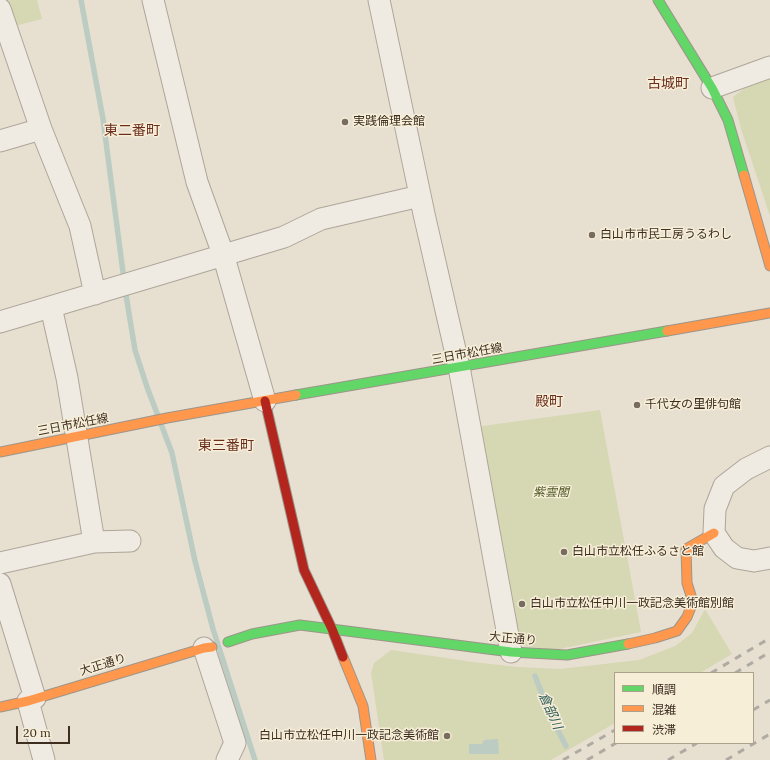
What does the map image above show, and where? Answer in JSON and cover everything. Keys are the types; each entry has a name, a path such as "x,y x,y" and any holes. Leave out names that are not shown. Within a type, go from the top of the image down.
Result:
{"street":[{"path":"153,0 197,182 223,254 265,401 304,570 332,629 363,706 371,760"},
{"path":"379,0 420,196 459,367 511,652"},
{"path":"658,0 712,88 728,120 770,266"},
{"path":"0,9 41,129 80,226 114,288"},
{"path":"712,88 770,67"},
{"path":"0,141 41,129"},
{"path":"0,322 223,254 284,237 321,219 420,196"},
{"path":"51,307 67,378 94,542"},
{"name":"三日市松任線","path":"0,452 167,418 770,313"},
{"path":"770,458 746,469 724,486 715,509 714,532 724,548 737,558 754,561 770,558"},
{"name":"大正通り","path":"0,707 31,700 252,634 300,625 511,652 567,655 610,648 655,638 677,630 687,617 693,602 687,583 686,549 714,532"},
{"path":"0,563 94,542 130,541"},
{"path":"0,584 31,700 44,760"},
{"path":"215,645 235,743 227,760"}],"green space":[{"path":"0,0 37,0 42,19 7,28"},
{"path":"770,75 770,216 741,129 733,97 760,76"},
{"name":"紫雲閣","path":"600,410 641,632 555,650 516,645 475,427"},
{"path":"705,609 732,654 702,672 614,672 614,724 551,760 384,760 371,673 374,663 391,650 473,662 518,667 560,669 639,660 675,646 692,633"}],"shaded area":[{"path":"498,739 499,754 469,754 469,744 482,744 484,740"}],"waterway":[{"path":"81,0 103,119 124,280"},
{"path":"125,289 135,350 158,416"},
{"path":"161,424 172,453 195,561 213,629 255,760"},
{"name":"倉部川","path":"535,676 552,719 566,746"}],"railway":[{"path":"713,672 770,638"},
{"path":"737,672 770,652"},
{"path":"754,709 770,700"},
{"path":"563,760 614,731"},
{"path":"754,743 770,734"},
{"path":"587,760 614,744"},
{"path":"668,760 695,744"},
{"path":"726,760 753,744"}],"traffic: fast":[{"path":"658,0 712,88 728,120 744,175"},
{"path":"296,395 667,331"},
{"path":"228,642 252,634 300,625 511,652 567,655 628,644"}],"traffic: slow":[{"path":"744,175 770,266"},
{"path":"667,331 770,313"},
{"path":"0,452 167,418 296,395"},
{"path":"628,644 677,631 687,617 693,602 687,583 686,549 714,533"},
{"path":"0,707 28,701 204,648 212,647"},
{"path":"343,657 363,706 371,760"}],"traffic: jam":[{"path":"265,401 304,570 332,629 343,657"}],"place":[{"name":"実践倫理会館","path":"345,122"},
{"name":"白山市市民工房うるわし","path":"592,235"},
{"name":"千代女の里俳句館","path":"637,405"},
{"name":"白山市立松任ふるさと館","path":"564,552"},
{"name":"白山市立松任中川一政記念美術館別館","path":"522,604"},
{"name":"白山市立松任中川一政記念美術館","path":"447,736"}],"district":[{"name":"古城町","path":"668,84"},
{"name":"東二番町","path":"132,131"},
{"name":"殿町","path":"549,402"},
{"name":"東三番町","path":"226,446"}]}
